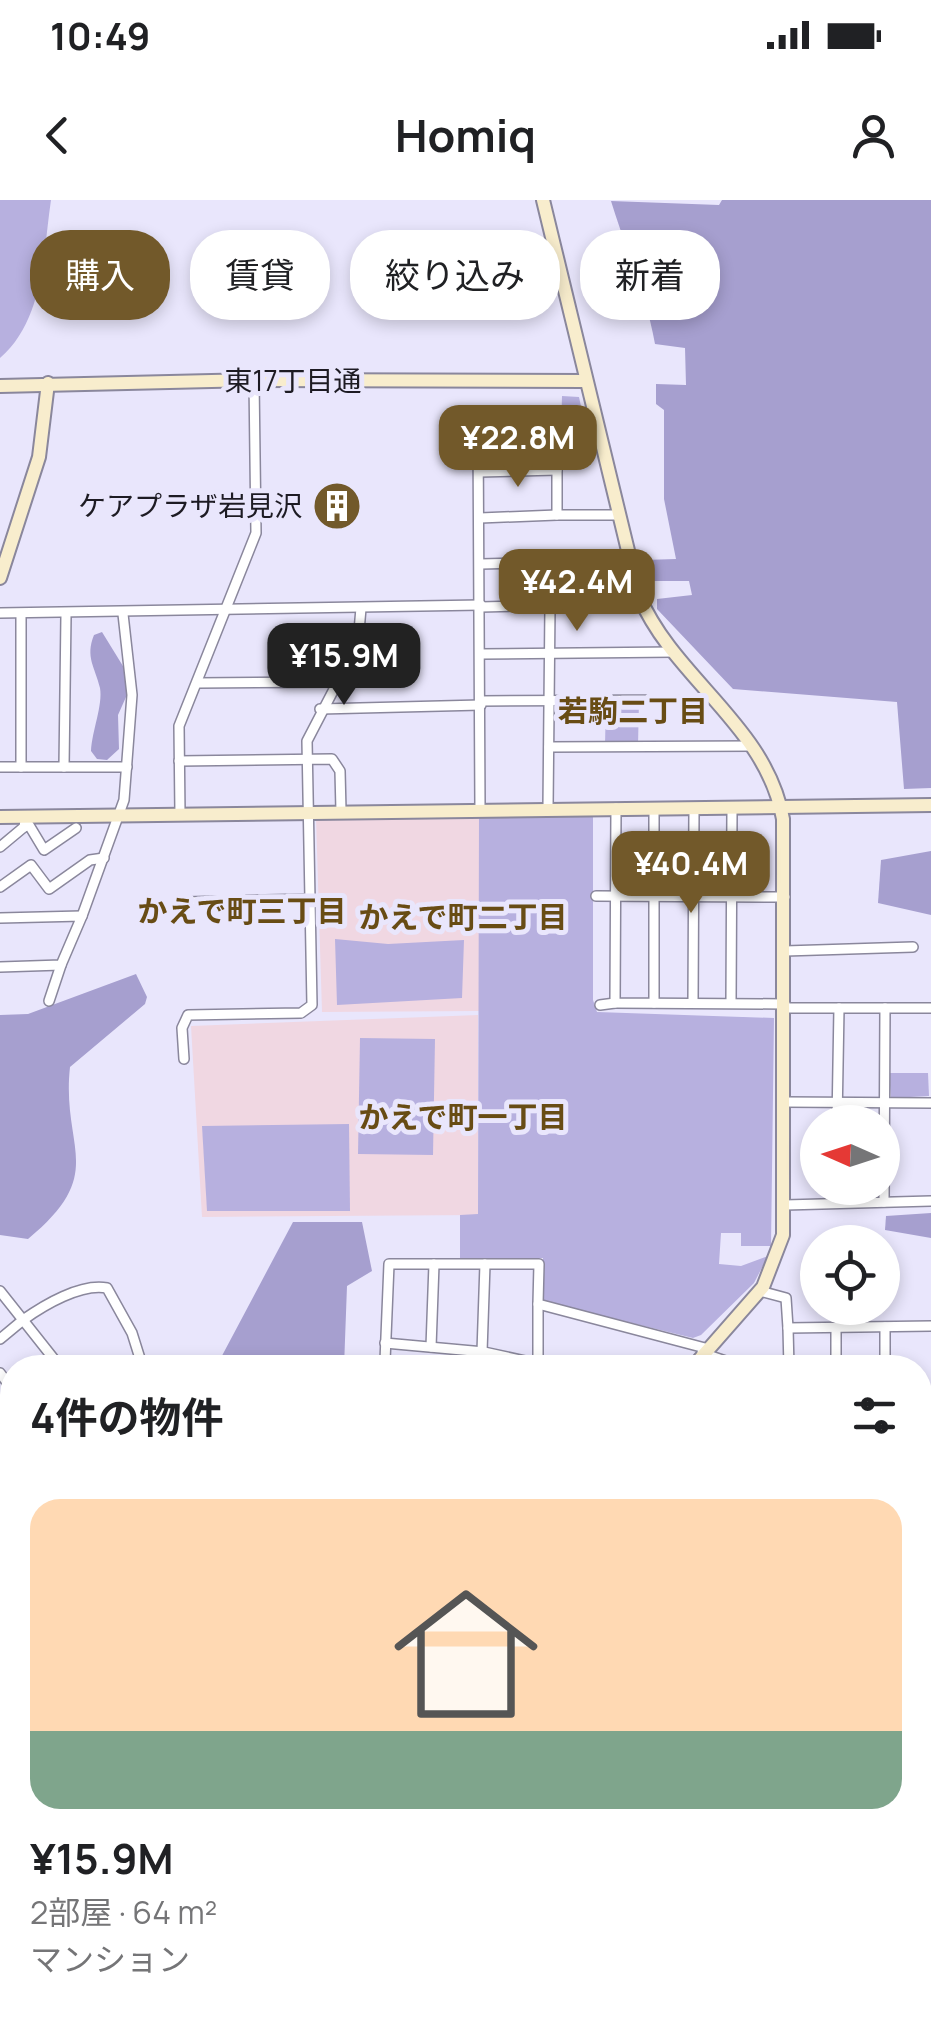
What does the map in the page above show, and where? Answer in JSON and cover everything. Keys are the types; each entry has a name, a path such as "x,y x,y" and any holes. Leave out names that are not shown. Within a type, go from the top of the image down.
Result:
{"street":[{"path":"542,200 628,560 642,603 674,652 754,746 772,778 782,808 786,897 785,1204 781,1245 760,1291 701,1355"},
{"path":"180,814 179,726 256,532 254,380"},
{"name":"東17丁目通","path":"0,386 254,380 586,381"},
{"path":"0,578 39,457 48,383"},
{"path":"480,810 478,426 556,425 557,516"},
{"path":"479,472 556,470"},
{"path":"480,518 618,515"},
{"path":"480,564 628,560"},
{"path":"0,614 642,603"},
{"path":"548,808 550,606"},
{"path":"184,1060 182,1028 188,1015 301,1013 310,1009 305,757 309,733 320,709 358,643 361,608"},
{"path":"50,1001 120,815 128,767 132,695 123,614"},
{"path":"64,767 66,615"},
{"path":"21,616 22,767"},
{"path":"482,654 674,652"},
{"path":"198,684 337,682"},
{"path":"320,709 695,700 711,695"},
{"path":"550,747 754,746"},
{"path":"179,761 332,759 338,766 340,811"},
{"path":"0,767 128,767"},
{"path":"0,817 25,822 120,815 931,805"},
{"path":"615,1003 616,808"},
{"path":"654,809 654,1002"},
{"path":"693,1002 694,809"},
{"path":"732,810 732,1002"},
{"path":"0,847 25,822"},
{"path":"25,822 44,850"},
{"path":"0,886 76,828"},
{"path":"30,865 50,889 90,860 104,858"},
{"path":"596,896 786,897"},
{"path":"186,902 309,899"},
{"path":"0,918 82,916"},
{"path":"785,950 913,947"},
{"path":"0,967 61,966"},
{"path":"600,1005 732,1002 931,1008"},
{"path":"838,1105 839,1008"},
{"path":"885,1008 885,1103"},
{"path":"785,1102 931,1103"},
{"path":"900,1201 931,1200"},
{"path":"785,1204 800,1204"},
{"path":"384,1355 389,1264 539,1264 538,1355"},
{"path":"431,1347 434,1264"},
{"path":"482,1352 485,1264"},
{"path":"0,1339 48,1303 95,1286 107,1288 132,1332 140,1355"},
{"path":"760,1291 786,1298 788,1355"},
{"path":"0,1292 51,1355"},
{"path":"538,1304 716,1355"},
{"path":"788,1328 931,1326"},
{"path":"885,1327 885,1355"},
{"path":"836,1328 836,1355"},
{"path":"385,1343 494,1355"}],"shaded area":[{"path":"0,200 51,200 47,230 30,230 30,313 14,343 0,358"},
{"path":"722,200 931,200 931,788 904,789 897,702 733,689 657,609 657,599 692,595 689,581 647,581 644,560 676,559 664,499 664,410 656,404 656,384 686,385 685,348 655,344 649,320 720,320 720,230 621,230 611,201 719,205"},
{"path":"562,396 579,397 587,434 561,433"},
{"path":"102,632 126,671 126,697 118,715 119,749 107,760 97,759 91,751 101,695 90,650 94,635"},
{"path":"639,701 638,745 605,745 606,702"},
{"path":"479,814 479,1011 322,1012 316,817"},
{"path":"479,814 593,816 593,1000 597,1012 774,1018 771,1246 741,1246 741,1233 721,1233 719,1264 741,1266 768,1256 754,1283 701,1335 693,1338 542,1301 543,1258 460,1258 460,1215 478,1214"},
{"path":"931,851 931,915 878,903 881,860"},
{"path":"335,939 388,944 464,940 462,998 337,1005"},
{"path":"136,974 147,997 145,1004 70,1067 76,1159 75,1177 67,1195 53,1216 28,1239 0,1235 0,1015 28,1014"},
{"path":"478,1015 478,1215 202,1217 191,1026"},
{"path":"360,1038 435,1039 433,1155 358,1154"},
{"path":"889,1073 928,1073 929,1096 891,1098"},
{"path":"349,1124 350,1211 207,1211 202,1126"},
{"path":"931,1213 931,1238 900,1233 900,1225 885,1225 886,1216"},
{"path":"293,1222 362,1222 372,1271 347,1286 344,1355 222,1355"}],"place":[{"name":"ケアプラザ岩見沢","path":"337,506"}],"district":[{"name":"若駒二丁目","path":"633,712"},
{"name":"かえで町三丁目","path":"242,912"},
{"name":"かえで町二丁目","path":"463,918"},
{"name":"かえで町一丁目","path":"463,1118"}]}
